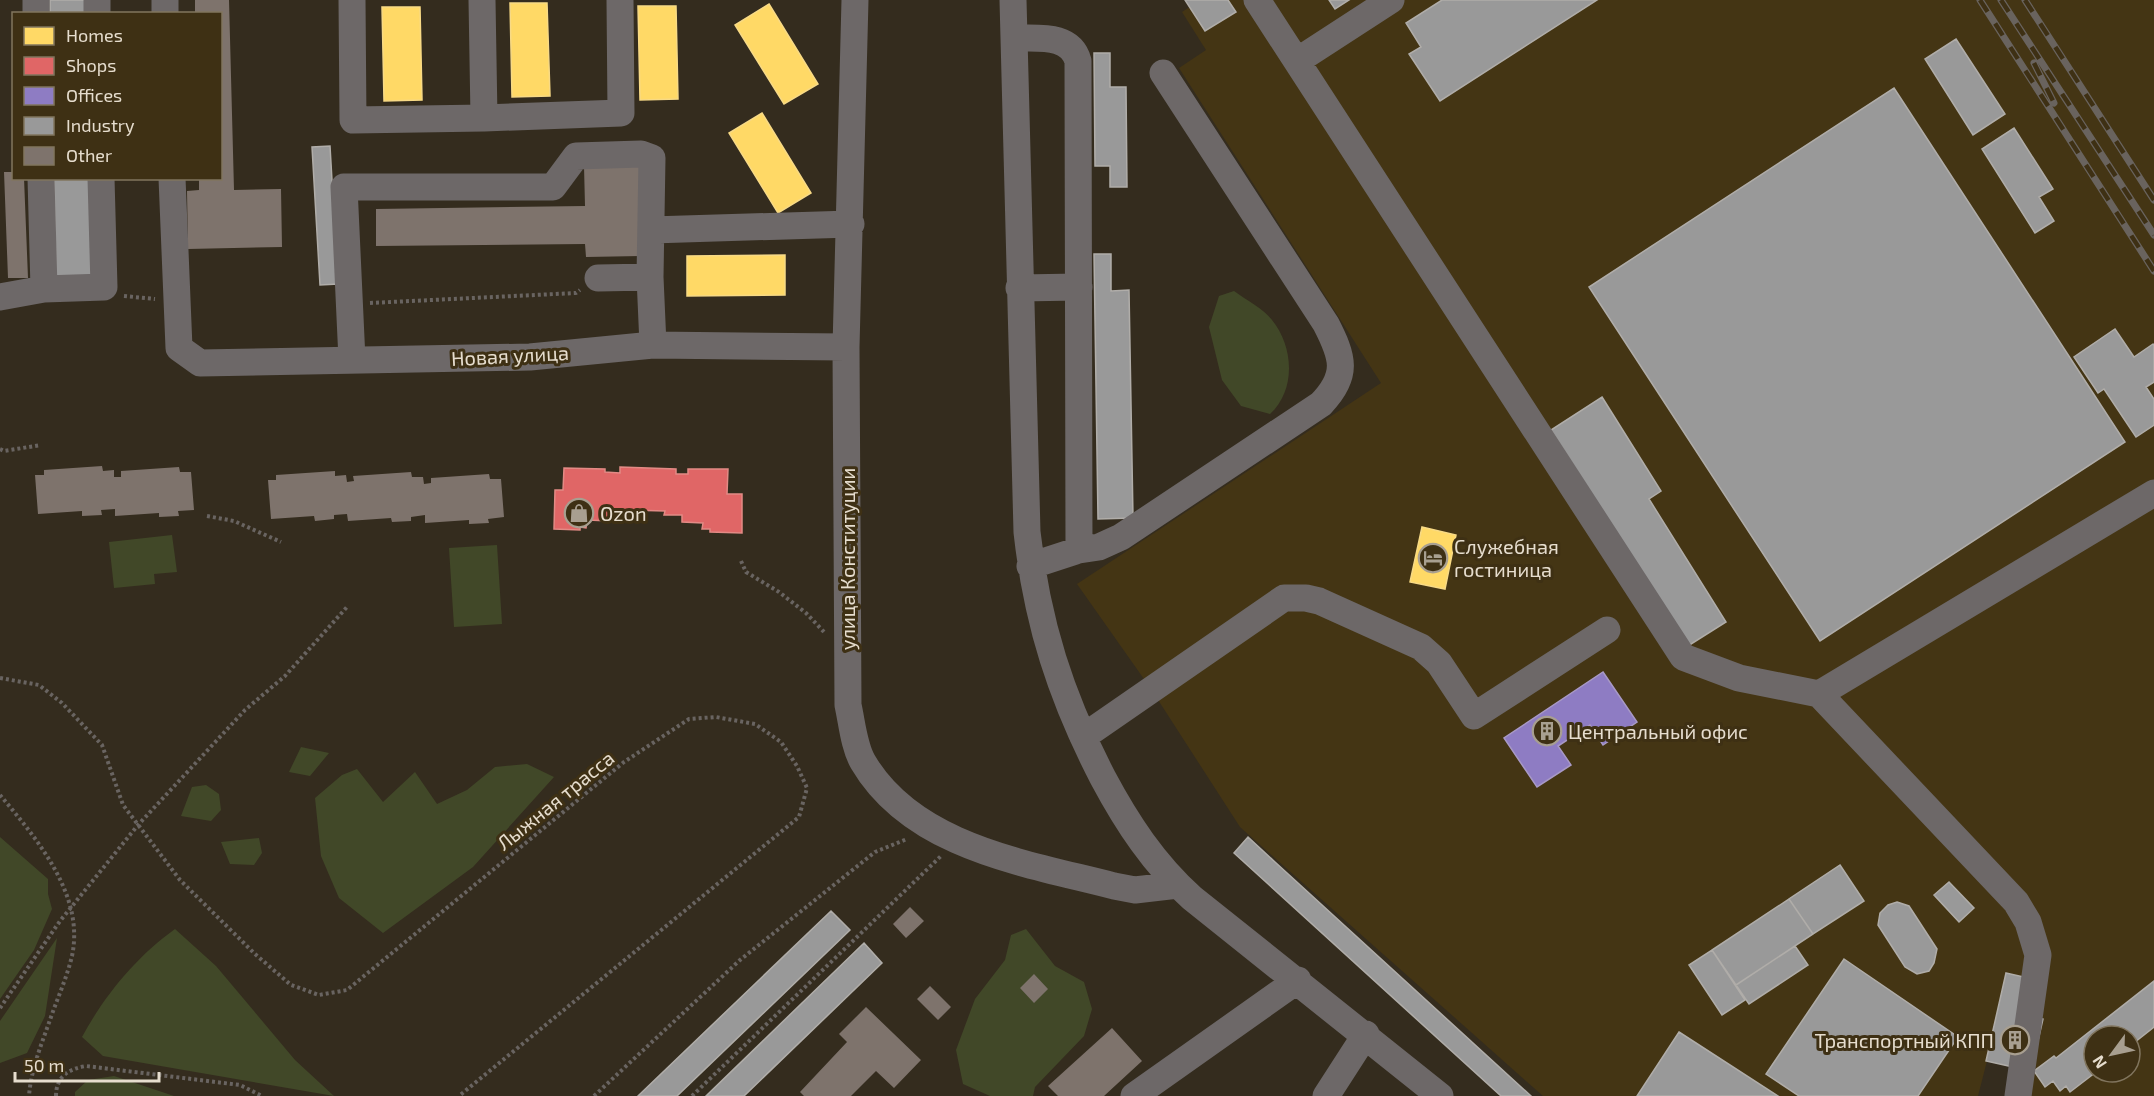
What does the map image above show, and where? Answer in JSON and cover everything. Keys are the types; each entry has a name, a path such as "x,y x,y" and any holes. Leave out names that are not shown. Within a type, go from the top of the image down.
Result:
{"street":[{"path":"352,0 353,120 621,113 620,0"},
{"path":"482,0 484,118"},
{"name":"улица Конституции","path":"855,0 851,224 846,346 847,645 848,705 861,760 887,798 930,829 957,841 1114,886 1136,890 1178,885"},
{"path":"1013,0 1025,493 1030,566 1040,618 1057,677 1083,737 1132,829 1163,871 1440,1096"},
{"path":"1257,0 1683,657 1739,678 1819,694 2008,894 2028,922 2038,955 2018,1096"},
{"path":"1297,61 1391,0"},
{"path":"1014,38 1063,40 1076,52 1078,61 1079,550"},
{"path":"1030,566 1079,550 1099,547 1121,537 1321,404 1339,379 1341,363 1337,344 1326,324 1163,73"},
{"path":"352,360 344,187 553,187 576,156 641,154 652,158 650,277 653,345"},
{"path":"41,180 44,289"},
{"path":"0,297 44,289 104,287 101,180"},
{"path":"172,180 177,300"},
{"path":"651,230 851,224"},
{"path":"598,278 650,277"},
{"path":"1019,288 1078,287"},
{"name":"Новая улица","path":"177,300 179,348 201,363 530,357 653,345 846,346"},
{"path":"1819,694 2154,493"},
{"path":"1083,737 1284,598 1306,598 1319,601 1421,647 1438,663 1474,716 1607,630"},
{"path":"1134,1096 1299,981"},
{"path":"1326,1096 1366,1034"}],"path":[{"path":"349,304 576,293 598,278"},
{"path":"104,287 129,298 177,300"},
{"path":"0,449 4,451 41,446"},
{"path":"207,516 234,521 280,542"},
{"path":"741,561 746,572 779,592 807,613 824,632 847,645"},
{"path":"0,1008 70,909 138,825 244,710 285,676 347,607"},
{"name":"Лыжная трасса","path":"0,678 39,685 62,703 102,746 123,805 180,880 255,954 291,985 319,995 347,990 624,762 689,719 716,717 754,724 781,742 797,766 807,788 799,817 459,1096"},
{"path":"0,795 43,850 62,883 73,921 72,956 33,1071 29,1096"},
{"path":"594,1096 740,960 875,852 930,829"},
{"path":"692,1096 957,841"},
{"path":"56,1096 57,1083 63,1075 74,1068 86,1066 240,1085 262,1096"}],"shaded area":[{"path":"1200,0 2154,0 2154,1096 2027,1096 2031,1071 1987,1061 1978,1096 1543,1096 1240,827 1151,689 1077,584 1381,383 1179,68 1206,50 1182,12"}],"green space":[{"path":"1234,291 1272,320 1285,343 1288,355 1288,381 1278,404 1270,414 1241,406 1222,380 1209,327 1219,296"},
{"path":"172,535 177,572 154,574 155,584 114,588 109,542"},
{"path":"497,545 502,624 454,627 449,548"},
{"path":"301,747 329,753 310,776 289,772"},
{"path":"527,764 554,777 473,867 383,933 339,898 321,856 315,798 342,775 357,769 383,802 415,772 437,804 467,790 495,767"},
{"path":"206,785 219,794 221,810 211,821 181,816 192,787"},
{"path":"0,837 48,879 48,894 52,909 34,950 0,999"},
{"path":"259,838 262,853 254,865 230,864 221,842"},
{"path":"175,929 216,966 295,1060 334,1096 103,1056 82,1037 100,1007 122,978 148,951"},
{"path":"1026,929 1055,966 1084,982 1092,1009 1084,1036 1035,1087 1033,1096 990,1096 963,1084 956,1050 975,999 1005,960 1011,935"},
{"path":"57,938 45,1016 27,1053 0,1063 0,1021"},
{"path":"114,1076 174,1096 75,1096 75,1092 88,1080"}],"building: Homes":[{"path":"510,3 547,3 550,96 512,97"},
{"path":"769,4 818,84 784,104 735,25"},
{"path":"638,6 676,6 678,99 640,100"},
{"path":"382,7 420,7 422,100 384,101"},
{"path":"762,113 811,193 778,213 729,133"},
{"path":"785,255 785,295 687,296 687,256"},
{"name":"Служебная гостиница","path":"1422,527 1456,535 1445,589 1410,582"}],"building: Shops":[{"path":"620,467 676,469 676,474 688,474 688,469 728,469 727,494 742,494 742,533 710,532 710,529 702,529 703,523 682,522 682,515 664,515 665,511 628,510 628,516 610,515 610,521 587,520 586,528 580,527 580,530 554,529 555,490 563,490 564,468 605,469 605,472 620,473"}],"building: Offices":[{"name":"Центральный офис","path":"1603,672 1637,722 1603,745 1590,725 1558,746 1571,765 1537,787 1504,738"}],"building: Industry":[{"path":"50,0 86,0 86,12 50,12"},
{"path":"1185,0 1228,0 1236,12 1205,31"},
{"path":"1329,0 1349,0 1335,9"},
{"path":"1442,0 1597,0 1440,101 1409,54 1421,47 1406,23"},
{"path":"1956,39 2005,114 1973,135 1925,59"},
{"path":"1094,53 1110,53 1110,87 1126,87 1127,187 1110,187 1110,166 1095,166"},
{"path":"1894,88 2125,442 1820,641 1589,287"},
{"path":"2014,128 2053,189 2039,197 2054,221 2035,233 1982,149"},
{"path":"330,146 338,284 320,285 312,147"},
{"path":"54,180 90,180 92,278 56,278"},
{"path":"1094,254 1111,254 1111,291 1129,290 1133,518 1098,519"},
{"path":"2115,329 2134,357 2153,344 2154,346 2154,382 2146,387 2154,399 2154,425 2136,437 2104,389 2098,393 2074,357"},
{"path":"1602,397 1661,491 1649,499 1726,622 1688,646 1551,430"},
{"path":"1248,837 1531,1096 1501,1096 1234,853"},
{"path":"1840,865 1864,901 1813,934 1789,899"},
{"path":"1949,882 1974,908 1959,922 1934,895"},
{"path":"1789,899 1813,934 1736,985 1712,950"},
{"path":"1897,902 1909,906 1937,949 1934,963 1929,971 1917,974 1905,967 1878,925 1880,913 1888,905"},
{"path":"831,911 850,930 677,1096 638,1096"},
{"path":"864,943 882,963 744,1096 706,1096"},
{"path":"1795,946 1808,965 1749,1004 1736,985"},
{"path":"1712,950 1745,1000 1722,1015 1689,965"},
{"path":"1844,959 1958,1037 1918,1096 1799,1096 1766,1074"},
{"name":"Транспортный КПП","path":"2006,973 2024,977 2022,1014 2043,1019 2031,1071 1986,1061"},
{"path":"2154,981 2154,1027 2142,1036 2142,1024 2099,1024"},
{"path":"1679,1032 1778,1096 1637,1096"},
{"path":"2082,1038 2082,1083 2070,1092 2066,1086 2060,1091 2053,1081 2045,1087 2034,1071 2054,1056 2056,1058"}],"building: Other":[{"path":"195,0 229,0 234,190 281,189 282,247 188,249 187,191 199,190 199,180 222,180 222,12 195,12"},
{"path":"584,166 640,166 641,256 586,257 585,244 376,246 376,209 585,206"},
{"path":"4,172 12,172 12,180 24,180 28,278 8,278"},
{"path":"102,466 103,471 114,470 114,477 121,477 121,471 179,467 180,472 191,472 194,510 178,511 179,516 159,517 159,513 115,516 115,509 101,510 102,515 82,516 82,511 38,514 35,475 44,475 44,470"},
{"path":"335,471 335,476 346,475 347,482 354,481 353,476 411,472 412,477 423,477 424,484 431,483 431,478 489,474 490,479 501,479 504,517 488,519 489,523 469,524 469,520 425,523 425,515 411,517 411,521 392,522 391,518 348,521 347,514 334,515 334,519 315,521 314,516 271,519 268,480 276,480 276,475"},
{"path":"910,907 924,921 906,938 893,924"},
{"path":"1034,974 1048,989 1034,1003 1020,988"},
{"path":"930,986 951,1007 938,1020 917,999"},
{"path":"866,1007 921,1060 894,1088 876,1071 851,1096 804,1096 800,1092 847,1042 839,1034"},
{"path":"1112,1028 1142,1061 1104,1096 1058,1096 1048,1086"}],"railway":[{"path":"1980,0 2154,271"},
{"path":"2001,0 2154,235"},
{"path":"2025,0 2154,200"},
{"path":"2034,63 2054,103"}],"place":[{"name":"Ozon","path":"579,513"},
{"name":"Служебная гостиница","path":"1433,558"},
{"name":"Центральный офис","path":"1547,731"},
{"name":"Транспортный КПП","path":"2015,1040"}]}
